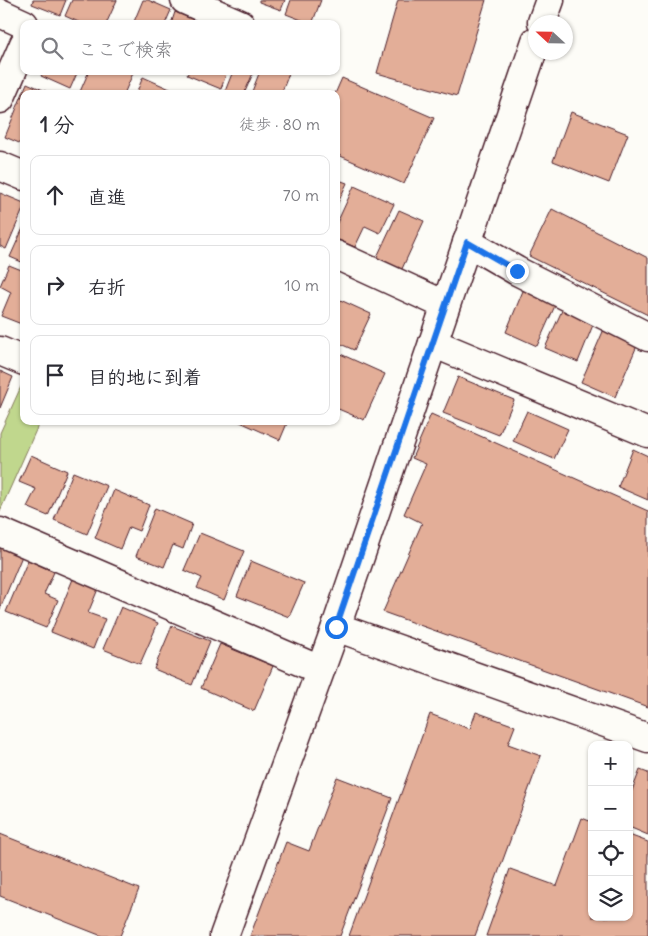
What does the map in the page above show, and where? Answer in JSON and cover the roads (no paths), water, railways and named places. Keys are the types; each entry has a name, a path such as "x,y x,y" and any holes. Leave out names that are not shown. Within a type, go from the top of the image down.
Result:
{"street":[{"path":"185,0 231,20"},
{"path":"545,15 550,0"},
{"path":"0,13 20,22"},
{"path":"0,99 20,53"},
{"path":"224,936 336,627 529,60"},
{"path":"0,166 20,174"},
{"path":"467,242 517,271 648,338"},
{"path":"340,258 446,304"},
{"path":"433,343 648,432"},
{"path":"0,351 20,359"},
{"path":"0,532 320,670"},
{"path":"336,627 648,738"}]}
